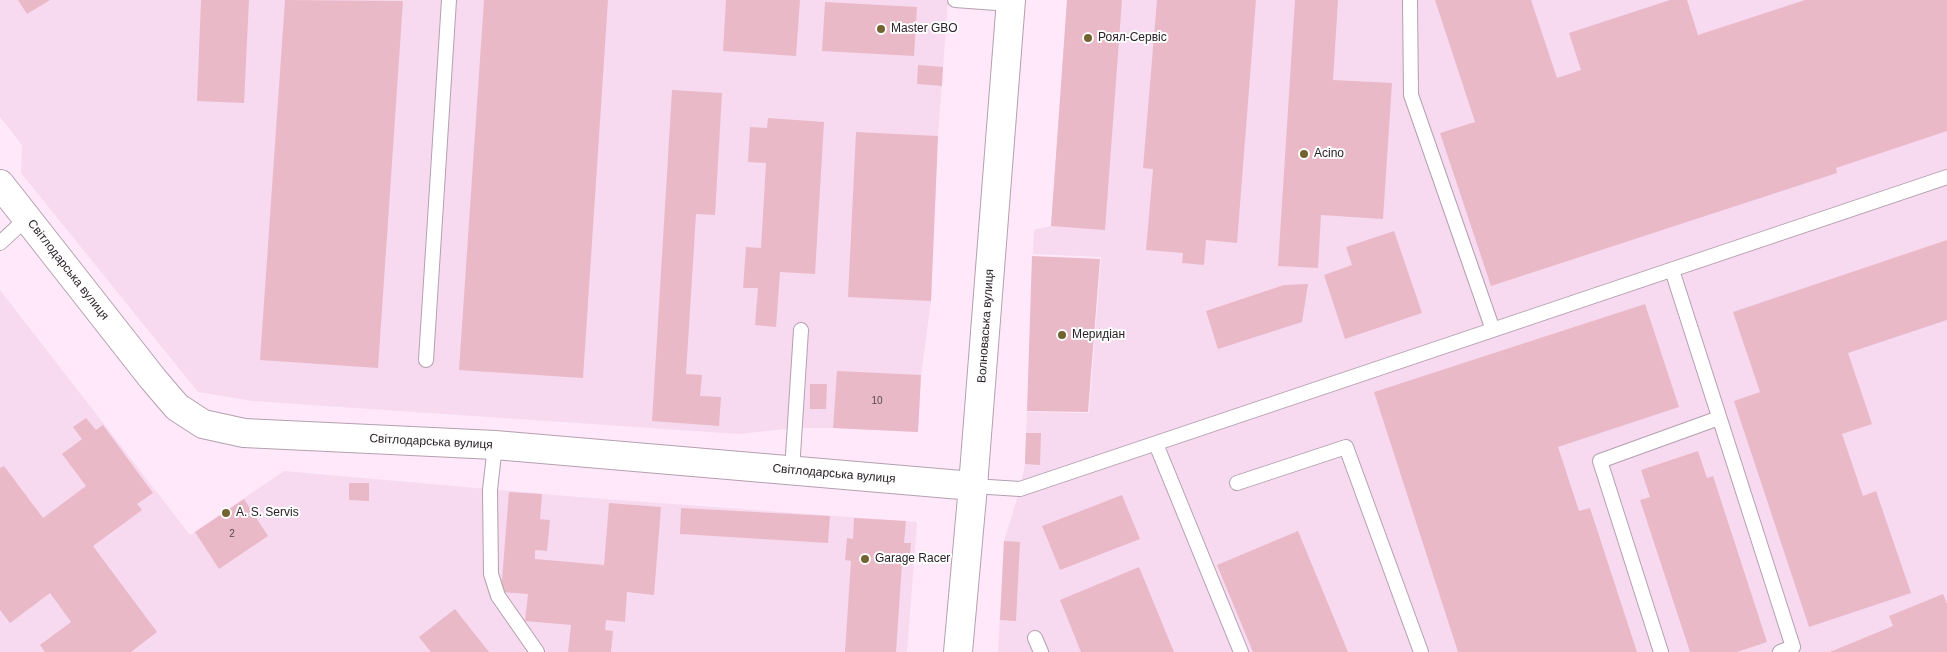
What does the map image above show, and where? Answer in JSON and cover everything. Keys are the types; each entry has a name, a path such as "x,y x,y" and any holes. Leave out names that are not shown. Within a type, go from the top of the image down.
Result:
{"street":[{"name":"Волноваська вулиця","path":"958,652 1011,2"},
{"name":"Світлодарська вулиця","path":"0,184 177,407 203,424 244,433 495,445 973,486"}],"lane":[{"path":"426,360 449,0"},
{"path":"955,0 1011,2"},
{"path":"1410,0 1411,94 1493,330"},
{"path":"973,486 1020,489 1947,177"},
{"path":"0,243 27,218"},
{"path":"1672,270 1793,647 1780,652"},
{"path":"792,470 801,330"},
{"path":"1661,652 1600,461 1719,418"},
{"path":"1156,444 1241,652"},
{"path":"495,445 490,490 491,574 498,596 537,652"},
{"path":"1237,483 1346,447 1421,652"},
{"path":"1035,638 1041,652"}],"shaded area":[{"path":"0,0 948,0 938,136 931,301 921,375 918,432 794,428 739,434 253,401 198,392 21,173 22,145 0,117"},
{"path":"1067,0 1947,0 1947,652 998,652 1004,541 1020,489 1025,464 1027,412 1089,413 1101,257 1033,254 1034,230 1051,226"},
{"path":"0,290 190,535 284,471 578,497 917,522 907,652 0,652"}],"building":[{"path":"18,0 50,0 27,14"},
{"path":"201,0 249,0 244,103 197,101"},
{"path":"285,0 403,1 378,368 260,360"},
{"path":"484,0 608,0 583,378 459,370"},
{"path":"726,0 800,0 796,56 723,51"},
{"path":"1067,0 1122,0 1105,230 1051,226"},
{"path":"1157,0 1256,0 1237,243 1206,240 1204,265 1182,263 1183,253 1146,250 1153,169 1143,168"},
{"path":"1295,0 1338,0 1333,80 1392,83 1383,219 1321,215 1318,268 1278,266"},
{"path":"1435,0 1531,0 1557,78 1581,70 1569,33 1670,0 1687,0 1698,35 1805,0 1947,0 1947,131 1836,168 1837,173 1491,286 1440,133 1475,122"},
{"path":"825,2 917,7 914,56 822,51"},
{"path":"918,65 943,67 942,86 917,84"},
{"path":"672,90 722,93 715,215 696,214 686,374 702,375 700,396 721,397 719,426 652,421"},
{"path":"768,118 824,122 815,274 780,272 776,327 755,325 758,288 743,288 746,247 761,248 766,163 748,162 750,127 767,128"},
{"path":"856,132 938,136 931,301 848,297"},
{"path":"1394,231 1422,313 1345,339 1324,275 1352,265 1346,247"},
{"path":"1947,240 1947,320 1848,353 1872,424 1842,434 1863,496 1876,491 1911,593 1809,627 1734,401 1760,392 1733,312"},
{"name":"Меридіан","path":"1032,256 1100,259 1088,412 1027,411"},
{"path":"1308,284 1302,322 1218,349 1206,311 1284,285"},
{"path":"1645,304 1679,407 1558,447 1579,511 1590,508 1637,652 1458,652 1374,392"},
{"path":"837,371 921,375 918,432 833,428"},
{"path":"810,384 827,384 826,409 810,409"},
{"path":"86,418 96,430 103,425 153,493 137,504 142,510 93,546 157,632 131,652 45,652 40,645 71,622 50,593 10,623 0,610 0,468 4,466 43,518 86,486 62,454 82,439 73,427"},
{"path":"1026,433 1041,433 1040,465 1025,464"},
{"path":"1698,451 1707,478 1713,476 1767,642 1737,652 1690,652 1640,500 1650,497 1641,470"},
{"path":"349,483 369,483 369,501 349,500"},
{"path":"509,492 542,494 540,519 550,520 547,551 535,550 535,559 604,565 609,503 661,507 654,595 627,592 625,622 606,620 605,630 613,631 611,652 568,652 571,625 525,621 528,594 501,592"},
{"path":"1122,495 1140,539 1060,570 1042,526"},
{"path":"244,499 268,536 219,569 195,532"},
{"path":"681,508 830,516 828,543 680,534"},
{"path":"854,518 906,521 904,543 911,543 909,565 902,564 896,652 845,652 851,561 845,560 847,538 853,539"},
{"path":"1298,531 1348,652 1253,652 1217,565"},
{"path":"1004,541 1020,542 1016,621 1000,620"},
{"path":"1139,567 1174,652 1081,652 1060,600"},
{"path":"1943,594 1947,604 1947,652 1830,652 1893,626 1889,616"},
{"path":"455,609 489,652 431,652 419,637"}],"place":[{"name":"Master GBO","path":"881,29"},
{"name":"Роял-Сервіс","path":"1088,38"},
{"name":"Acino","path":"1304,154"},
{"name":"Меридіан","path":"1062,335"},
{"name":"A. S. Servis","path":"226,513"},
{"name":"Garage Racer","path":"865,559"}]}
